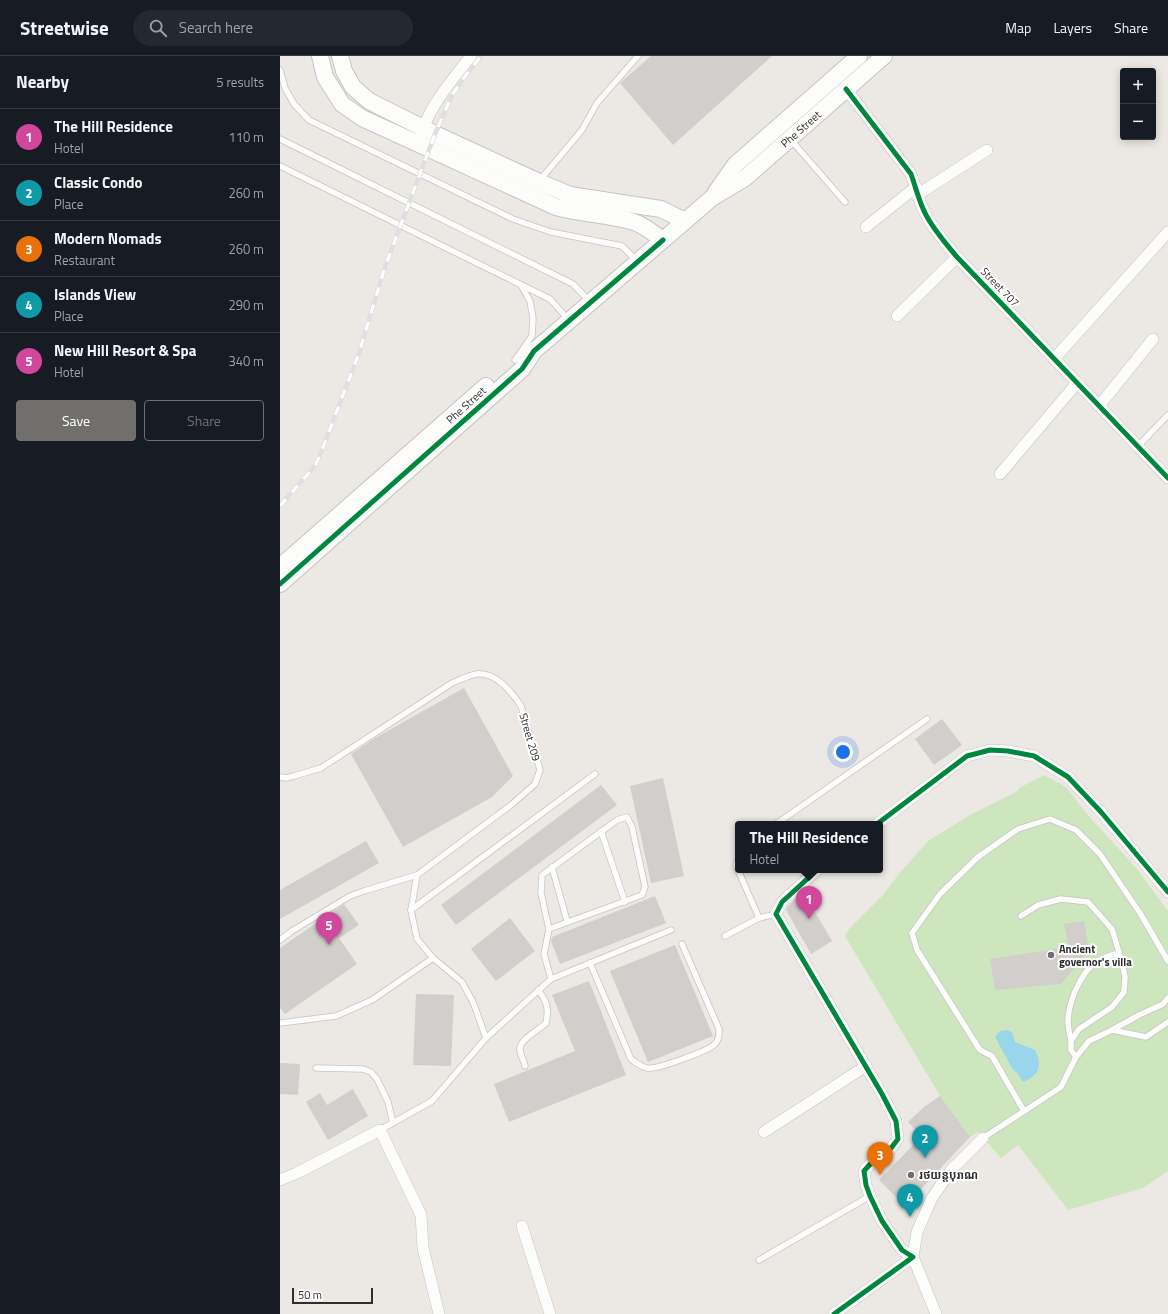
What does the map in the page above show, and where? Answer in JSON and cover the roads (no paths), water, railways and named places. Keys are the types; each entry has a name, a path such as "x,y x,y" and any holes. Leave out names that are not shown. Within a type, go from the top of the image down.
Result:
{"main road":[{"path":"320,56 325,77 342,104 362,118 556,207 636,222 663,240"},
{"path":"340,56 344,71 353,87 369,102 423,128 570,195 661,209 685,221"},
{"name":"Phe Street","path":"713,196 735,165 859,56"},
{"name":"Phe Street","path":"280,567 515,360 534,351 713,196 745,178 884,56"},
{"name":"Phe Street","path":"280,584 522,369 534,351"}],"street":[{"path":"417,144 434,105 471,56"},
{"name":"Street 707","path":"846,89 911,174 932,226 957,257 1168,478"},
{"path":"866,227 917,191 987,150"},
{"path":"1054,359 1168,232"},
{"path":"897,316 957,257"},
{"path":"1099,406 1153,339"},
{"path":"1000,474 1077,383"},
{"path":"881,821 967,756 990,750 1008,751 1034,756 1068,777 1106,818 1168,892"},
{"path":"814,873 782,902 776,914 866,1066 896,1121 898,1139 888,1152 873,1161 864,1171 866,1185 870,1196 891,1236 902,1250 913,1256"},
{"path":"764,1132 866,1066"},
{"path":"280,1180 297,1173 380,1130 421,1215 423,1248 439,1314"},
{"path":"936,1314 913,1256 917,1232 932,1198 952,1169 983,1138"},
{"path":"522,1226 550,1314"},
{"path":"834,1314 913,1256"}],"lane":[{"path":"539,182 582,130 598,104 638,56"},
{"path":"280,70 286,88 294,104 309,120 513,219 550,232 622,246 638,262"},
{"path":"790,139 845,202"},
{"path":"280,140 573,284 590,303"},
{"path":"280,166 550,299 570,320"},
{"path":"515,360 532,336 530,301 521,285"},
{"path":"1138,446 1168,415"},
{"name":"Street 209","path":"280,777 286,778 321,768 452,683 476,674 493,677 500,682 515,696 521,706 540,770 538,778 535,784 511,805 417,876"},
{"path":"780,821 927,719"},
{"path":"411,910 595,774"},
{"path":"549,929 567,921 642,895 645,887 632,827 627,817 617,820 542,875 541,893 549,929 544,954 551,979"},
{"path":"1024,1111 992,1056 980,1050 916,950 912,933 940,894 978,857 1018,829 1050,819 1076,830 1100,854 1140,913 1168,961"},
{"path":"601,831 625,902"},
{"path":"552,867 567,921"},
{"path":"739,873 759,918"},
{"path":"280,940 292,931 350,896 417,876 411,910 417,939 433,958 462,982 473,1002 486,1038"},
{"path":"1021,916 1038,905 1062,899 1088,902 1112,929 1125,977 1124,992 1112,1007 1079,1029 1071,1041"},
{"path":"725,936 759,918 776,914"},
{"path":"380,1130 432,1101 486,1038 551,979 671,930"},
{"path":"590,963 631,1059 638,1065 649,1069 688,1058 714,1045 719,1038 718,1029 682,944"},
{"path":"1076,1057 1071,1050 1068,1022 1072,1000 1079,981 1094,963 1105,957 1115,954 1122,962"},
{"path":"280,1023 336,1016 372,1000 433,958"},
{"path":"525,1066 519,1049 520,1045 524,1040 546,1023 547,1019 548,1007 546,1001 538,990"},
{"path":"983,1138 1062,1087 1076,1057 1089,1041 1163,1004 1168,998"},
{"path":"1112,1030 1146,1037 1168,1022"},
{"path":"316,1068 363,1069 371,1072 377,1078 388,1102 394,1123"},
{"path":"759,1260 870,1196"}],"water":[{"path":"1007,1030 1012,1032 1015,1042 1035,1050 1039,1061 1038,1070 1033,1077 1023,1082 1012,1068 995,1037 1000,1031"}],"railway":[{"path":"280,506 315,466 359,353 385,267 435,134 452,95 481,56"}],"place":[{"name":"The Hill Residence","path":"809,919"},
{"name":"New Hill Resort & Spa","path":"329,945"},
{"name":"Ancient governor's villa","path":"1051,955"},
{"name":"Classic Condo","path":"925,1158"},
{"name":"Modern Nomads","path":"880,1175"},
{"name":"រថយន្តបុរាណ","path":"911,1175"},
{"name":"Islands View","path":"910,1217"}]}
